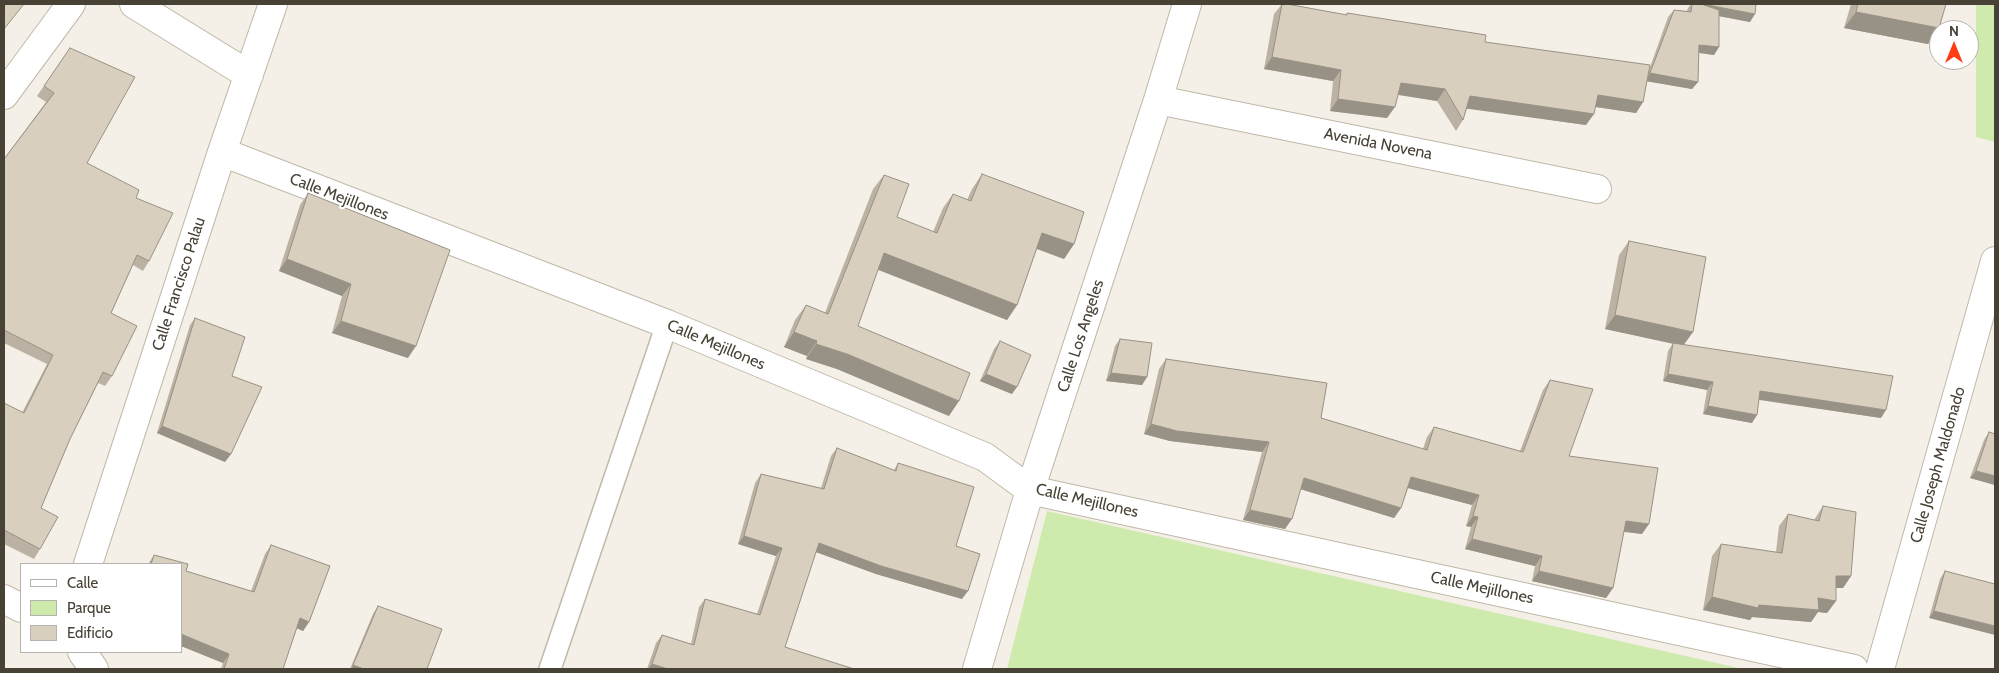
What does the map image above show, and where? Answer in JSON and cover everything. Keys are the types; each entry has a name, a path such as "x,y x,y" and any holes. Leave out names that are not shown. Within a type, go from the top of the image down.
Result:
{"street":[{"path":"4,95 71,4"},
{"path":"134,4 248,75"},
{"name":"Calle Francisco Palau","path":"88,563 222,152 273,4"},
{"name":"Calle Los Angeles","path":"977,669 1030,490 1158,100 1187,4"},
{"name":"Avenida Novena","path":"1158,100 1597,189"},
{"name":"Calle Mejillones","path":"222,152 666,324 985,457 1030,490 1854,669"},
{"name":"Calle Joseph Maldonado","path":"1880,669 1989,303 1995,261"},
{"path":"4,599 20,607"},
{"path":"83,653 94,669"}],"lane":[{"path":"550,669 666,324"}],"green space":[{"path":"1976,4 1995,4 1995,142 1976,137 1976,70 1979,70 1979,20 1976,20"},
{"path":"1047,511 1743,669 1007,669"}],"building":[{"path":"4,4 24,4 4,29"},
{"path":"1282,4 1486,35 1485,42 1650,65 1643,102 1598,95 1594,114 1470,96 1463,120 1445,89 1401,83 1395,107 1338,99 1341,70 1272,57"},
{"path":"1692,4 1701,4 1719,10 1719,47 1699,45 1698,82 1650,73 1674,10 1691,12"},
{"path":"1702,4 1756,4 1755,14"},
{"path":"1858,4 1946,4 1941,20 1929,20 1929,26 1856,12"},
{"path":"70,48 135,77 87,163 139,190 136,198 173,213 149,261 137,255 111,313 137,326 112,376 103,372 70,439 41,508 58,517 40,549 4,530 4,403 24,413 53,355 4,330 4,159 54,93 44,86"},
{"path":"982,174 1084,212 1074,244 1042,233 1017,305 884,253 858,326 970,373 959,401 847,354 816,344 817,341 794,332 806,305 828,314 884,175 909,184 897,217 937,233 953,194 971,201"},
{"path":"308,193 450,250 416,346 341,321 351,284 287,259"},
{"path":"1629,241 1706,257 1693,332 1615,315"},
{"path":"195,318 245,337 232,376 262,387 231,454 162,426"},
{"path":"1120,339 1152,343 1147,377 1111,373"},
{"path":"1000,341 1031,355 1017,387 986,374"},
{"path":"1673,343 1893,376 1886,410 1760,391 1757,415 1708,406 1713,382 1668,374"},
{"path":"1166,359 1327,383 1321,418 1427,450 1434,427 1523,452 1550,380 1593,389 1569,456 1658,468 1649,524 1626,521 1613,588 1539,571 1542,556 1472,539 1478,517 1473,516 1479,495 1411,477 1401,508 1304,478 1292,519 1250,510 1269,442 1177,431 1151,424"},
{"path":"1989,432 1995,434 1995,476 1976,471"},
{"path":"837,448 896,471 898,463 974,487 956,546 980,554 968,591 881,566 819,543 785,647 854,669 668,669 652,664 662,635 694,645 705,599 760,615 782,548 744,536 761,474 824,489"},
{"path":"1823,506 1856,512 1851,576 1836,576 1836,601 1818,598 1819,610 1759,605 1758,608 1712,597 1721,544 1782,553 1788,514 1819,521"},
{"path":"271,545 330,566 309,622 300,618 283,669 224,669 229,654 182,634 182,563 151,563 154,555 188,564 186,571 254,592"},
{"path":"1945,571 1995,584 1995,626 1934,611"},
{"path":"378,606 442,629 427,669 364,669 353,665"}]}
